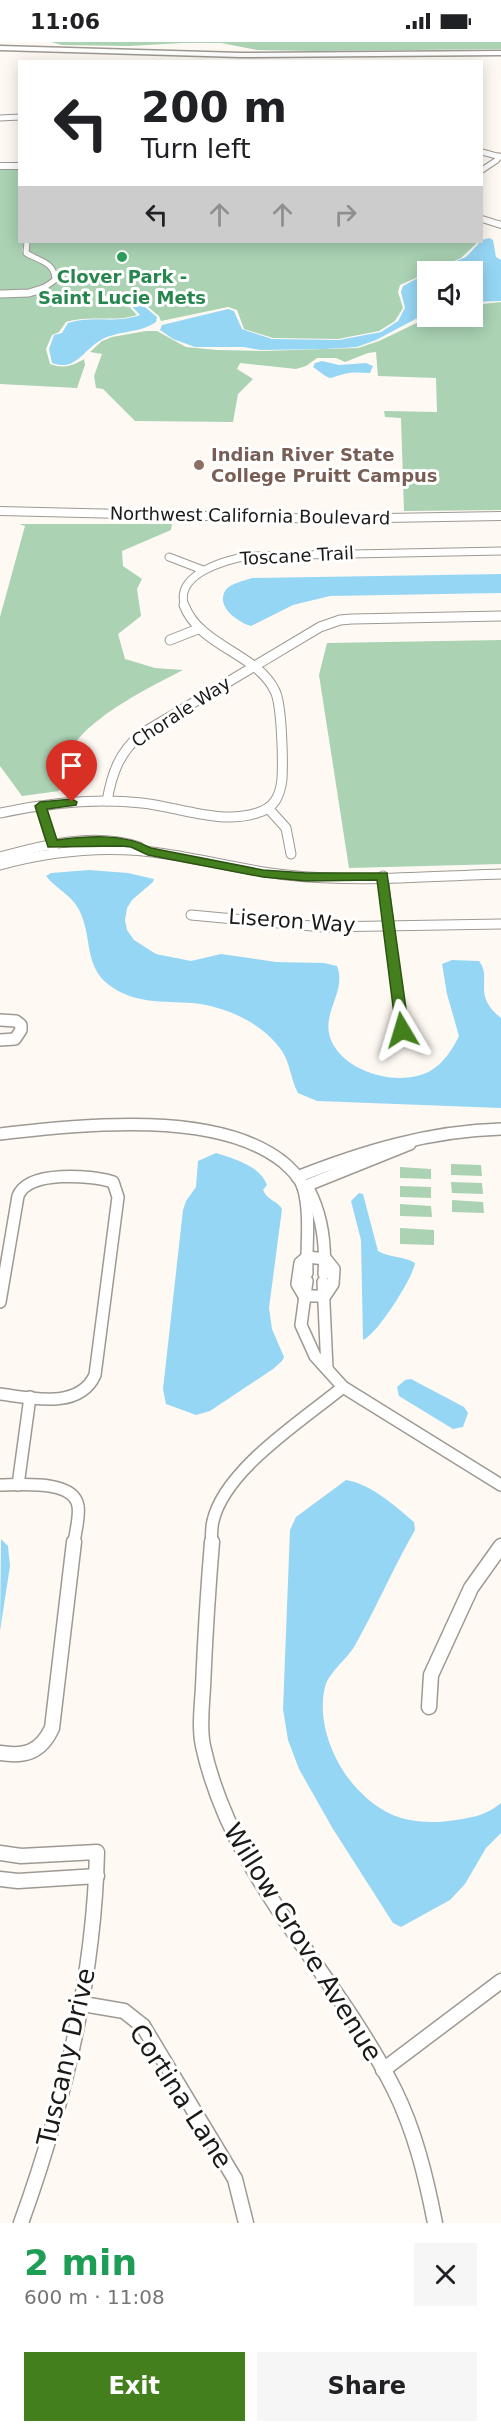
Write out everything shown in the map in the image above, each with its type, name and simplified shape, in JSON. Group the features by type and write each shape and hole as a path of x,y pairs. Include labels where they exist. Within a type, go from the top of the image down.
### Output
{"highway":[{"path":"0,48 251,55 501,53"}],"street":[{"path":"0,118 18,117"},
{"path":"483,152 500,156"},
{"path":"483,164 500,156"},
{"path":"483,169 500,156"},
{"path":"0,166 18,166"},
{"path":"483,219 501,225"},
{"path":"0,294 34,291 47,287 55,280 56,273 52,267 25,252 27,243"},
{"name":"Northwest California Boulevard","path":"0,512 328,519 501,516"},
{"name":"Toscane Trail","path":"203,570 225,561 257,554 501,551"},
{"path":"0,813 40,806 107,801 140,803 232,817 268,808 277,801 283,783 276,692 272,682 255,666 198,629 185,612 184,592 203,570 169,557"},
{"path":"255,666 320,627 340,620 501,616"},
{"path":"170,640 198,629"},
{"name":"Chorale Way","path":"107,801 115,763 130,743 171,715 255,666"},
{"path":"40,806 53,848"},
{"path":"268,808 283,821 288,831 291,855"},
{"path":"0,865 53,848"},
{"path":"0,857 53,848 148,851 263,873 306,877 501,874"},
{"path":"383,876 402,1030"},
{"name":"Liseron Way","path":"191,915 213,915 292,926 501,924"},
{"path":"0,1020 16,1021 21,1025 21,1030 15,1039 0,1040"},
{"path":"0,1134 104,1125 211,1130 262,1146 282,1159 309,1190 321,1213 325,1228 327,1369"},
{"path":"300,1182 421,1138 464,1131 501,1129"},
{"path":"0,1302 18,1196 22,1188 35,1181 84,1177 100,1177 113,1182 118,1197 94,1382 88,1391 74,1398 0,1394"},
{"path":"300,1182 307,1206 307,1277 301,1325 315,1356 343,1387 501,1485"},
{"path":"304,1296 296,1279 300,1263 307,1257 326,1259 334,1269 333,1284 326,1296"},
{"path":"304,1296 326,1296"},
{"name":"Willow Grove Avenue","path":"343,1387 245,1467 231,1481 219,1504 213,1521 212,1533 204,1651 202,1743 223,1815 258,1881 383,2070 411,2126 426,2174 435,2223"},
{"path":"18,1485 30,1397"},
{"path":"0,1485 65,1489 76,1498 78,1511 52,1728 46,1742 37,1750 17,1755 0,1753"},
{"path":"429,1707 431,1675 471,1588 501,1546"},
{"name":"Tuscany Drive","path":"0,1853 21,1856 97,1852 97,1876 83,2004 43,2162 21,2223"},
{"path":"0,1879 18,1881 97,1876"},
{"path":"383,2070 501,1982"},
{"name":"Cortina Lane","path":"83,2004 124,2011 143,2026 235,2179 246,2223"}],"green space":[{"path":"51,42 501,42 501,49 314,51 257,50 221,43 129,46 62,45"},
{"path":"18,169 18,243 24,243 22,251 50,268 53,276 49,282 36,289 0,293 0,170"},
{"path":"29,243 477,243 461,258 454,261 417,261 417,277 400,285 398,292 403,308 395,321 379,331 338,339 273,338 244,329 237,310 228,307 161,321 159,316 133,296 119,292 103,297 107,301 124,301 137,315 66,322 59,332 52,335 46,349 50,364 68,366 84,359 85,365 77,388 0,384 0,295 46,289 58,278 52,264 28,252"},
{"path":"501,302 501,510 404,511 401,418 385,417 384,411 437,412 436,378 378,376 376,352 345,362 336,358 317,358 306,366 296,369 240,363 237,369 253,379 238,394 233,422 135,421 103,389 96,388 94,376 102,354 90,352 102,341 112,337 157,331 186,347 217,350 358,348 379,341 417,323 417,327 483,327 483,304"},
{"path":"19,524 172,524 171,530 122,551 123,566 142,579 137,589 141,616 118,634 125,659 155,668 183,670 117,707 85,732 66,759 59,791 22,796 0,766 0,617 25,526"},
{"path":"501,640 501,864 349,868 319,675 327,643"},
{"path":"451,1164 481,1165 482,1176 451,1175"},
{"path":"400,1167 431,1169 431,1179 400,1178"},
{"path":"451,1182 482,1183 483,1194 452,1193"},
{"path":"400,1186 431,1187 431,1198 400,1197"},
{"path":"452,1200 483,1202 484,1213 452,1212"},
{"path":"400,1204 431,1206 432,1217 400,1216"},
{"path":"400,1228 434,1230 434,1245 400,1244"}],"water":[{"path":"489,238 493,240 496,257 501,260 501,301 483,302 483,261 456,261 466,257 479,243 483,243 483,240"},
{"path":"417,278 417,318 376,340 357,347 261,350 243,347 195,347 173,339 160,330 162,325 228,309 234,311 242,329 272,339 339,340 381,332 398,321 405,308 401,292 403,286"},
{"path":"123,292 128,293 157,317 156,322 101,340 79,359 67,365 52,363 49,349 54,335 62,333 68,323 131,318 140,315 126,300 109,300 106,297"},
{"path":"322,361 339,365 366,363 373,366 370,373 349,373 331,378 313,367 315,363"},
{"path":"501,574 501,593 330,596 293,605 251,626 230,613 223,603 227,588 252,578"},
{"path":"89,870 128,873 154,879 132,900 127,908 125,920 127,930 134,940 156,954 191,961 221,954 276,962 324,963 337,966 339,986 330,1015 329,1035 342,1056 352,1064 378,1075 391,1078 418,1076 435,1068 443,1060 459,1036 447,994 442,964 452,960 479,961 483,968 487,1002 501,1018 501,1108 317,1101 298,1093 282,1051 265,1032 254,1024 230,1012 205,1005 138,999 119,991 109,985 95,969 86,928 78,908 46,876 51,873"},
{"path":"216,1153 246,1164 259,1173 267,1185 263,1190 265,1194 282,1209 269,1308 272,1329 284,1357 273,1369 210,1411 196,1415 166,1404 163,1389 183,1210 186,1201 196,1187 198,1161"},
{"path":"359,1193 363,1194 378,1251 415,1263 408,1281 393,1306 369,1336 363,1340 361,1240 351,1201"},
{"path":"411,1379 464,1407 468,1413 463,1427 453,1429 399,1396 397,1387 405,1380"},
{"path":"346,1480 364,1486 382,1496 414,1522 415,1530 354,1647 334,1671 325,1687 323,1706 325,1726 340,1766 367,1798 383,1810 401,1818 428,1822 456,1820 485,1813 501,1803 501,1833 486,1848 465,1884 450,1900 401,1927 393,1923 333,1829 299,1769 288,1740 283,1709 290,1530 296,1517"},
{"path":"1,1539 8,1546 10,1566 0,1631"}],"place":[{"name":"Clover Park - Saint Lucie Mets","path":"122,257"},
{"name":"Indian River State College Pruitt Campus","path":"199,465"}],"route":[{"path":"72,802 40,806 52,845 77,841 121,842 134,844 148,851 263,873 306,877 383,876 402,1030"}]}
